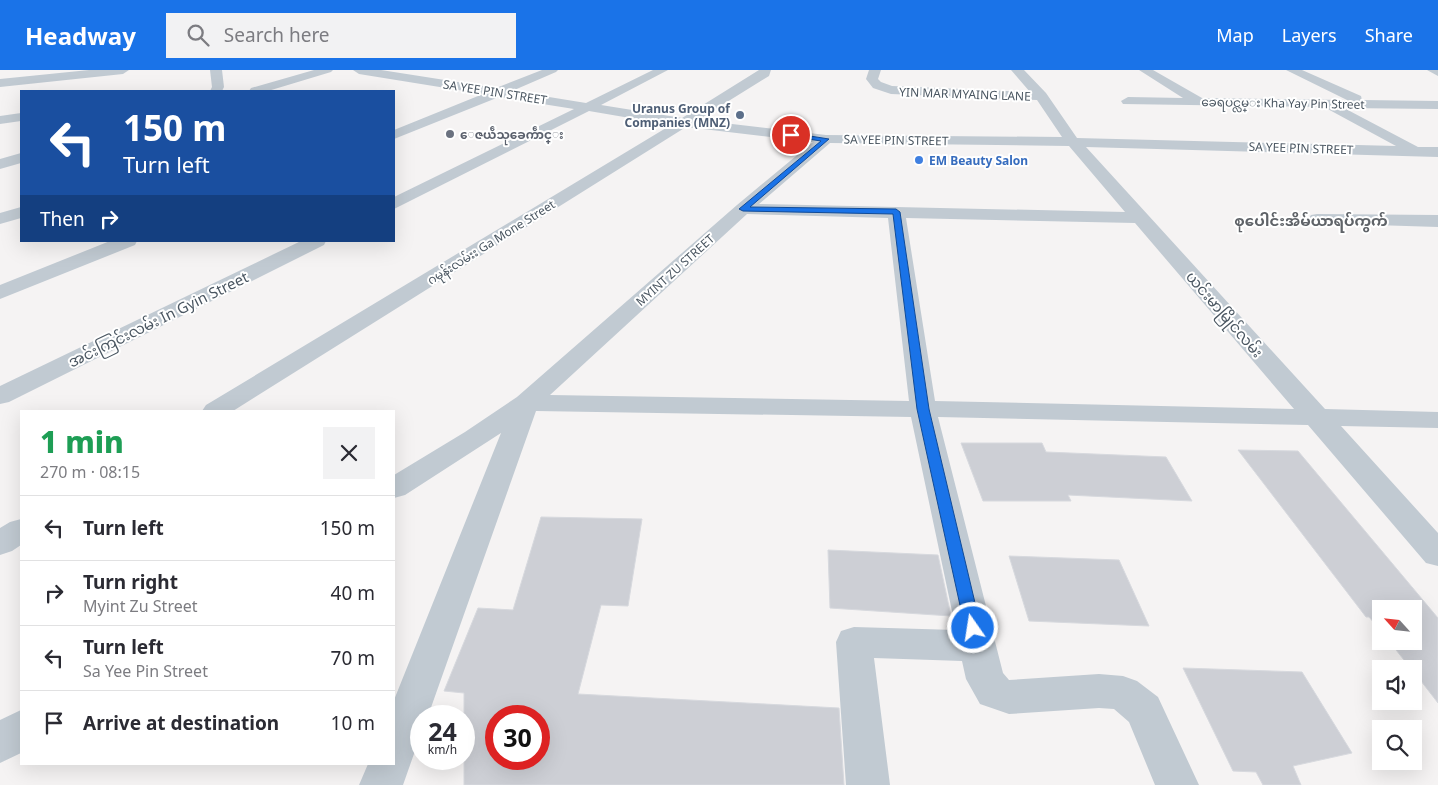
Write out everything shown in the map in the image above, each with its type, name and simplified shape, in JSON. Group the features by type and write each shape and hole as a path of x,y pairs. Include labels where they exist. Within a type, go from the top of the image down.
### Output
{"street":[{"path":"0,83 123,70"},
{"path":"216,70 218,87 216,90"},
{"path":"258,90 327,70"},
{"name":"SA YEE PIN STREET","path":"360,70 685,123 826,139 1073,142 1438,152"},
{"path":"387,88 439,70"},
{"path":"395,135 552,70"},
{"path":"395,204 662,70"},
{"name":"ဂမုန်းလမ်းး Ga Mone Street","path":"217,410 685,123 765,73 764,70"},
{"name":"YIN MAR MYAING LANE","path":"875,70 872,79 877,85 891,90 1041,96"},
{"name":"ယင်းမာမြိုင်လမ်း","path":"1017,70 1041,96 1073,142 1438,554"},
{"path":"1145,70 1200,102"},
{"path":"1292,70 1367,104"},
{"path":"1433,70 1438,72"},
{"name":"ခေရပင္လမ္း Kha Yay Pin Street","path":"1128,102 1438,105"},
{"path":"1326,104 1417,152"},
{"path":"0,120 20,117"},
{"name":"MYINT ZU STREET","path":"395,487 475,438 526,403 743,209 826,139"},
{"path":"0,164 20,158"},
{"path":"743,209 1141,218"},
{"path":"0,219 20,212"},
{"path":"896,212 923,409 985,679 994,692 1009,697 1099,691 1123,693 1144,710 1177,785"},
{"path":"1317,219 1438,221"},
{"path":"1419,221 1438,233"},
{"path":"0,293 126,242"},
{"name":"အင်းကြင်းလမ်း In Gyin Street","path":"0,396 315,242"},
{"path":"395,749 526,403 1438,420"},
{"path":"0,543 20,531"},
{"path":"868,785 854,642 977,646"},
{"path":"0,744 20,730"},
{"path":"381,785 389,765"}],"building":[{"path":"961,443 1042,443 1046,452 1166,457 1192,501 1068,495 1071,501 983,501"},
{"path":"1238,450 1298,451 1438,618 1438,703 1422,682 1422,660 1404,660 1396,650 1422,650 1422,600 1372,600 1372,620 1369,617 1366,617"},
{"path":"541,517 642,519 628,606 601,605 578,694 839,708 844,785 464,785 464,770 475,770 475,705 464,705 464,693 444,691 478,608 513,610"},
{"path":"828,550 938,555 951,616 830,608"},
{"path":"1009,556 1119,560 1149,626 1029,621"},
{"path":"1183,668 1302,672 1352,753 1293,766 1301,785 1263,785 1256,772 1233,771"}],"place":[{"name":"Uranus Group of Companies (MNZ)","path":"740,115"},
{"name":"ေဇယဵသုခေကဵာင္း","path":"450,134"},
{"name":"EM Beauty Salon","path":"919,160"}],"district":[{"name":"စုပေါင်းအိမ်ယာရပ်ကွက်","path":"1311,220"}],"route":[{"path":"791,135 826,139 743,209 896,212 923,409 973,628"}]}
